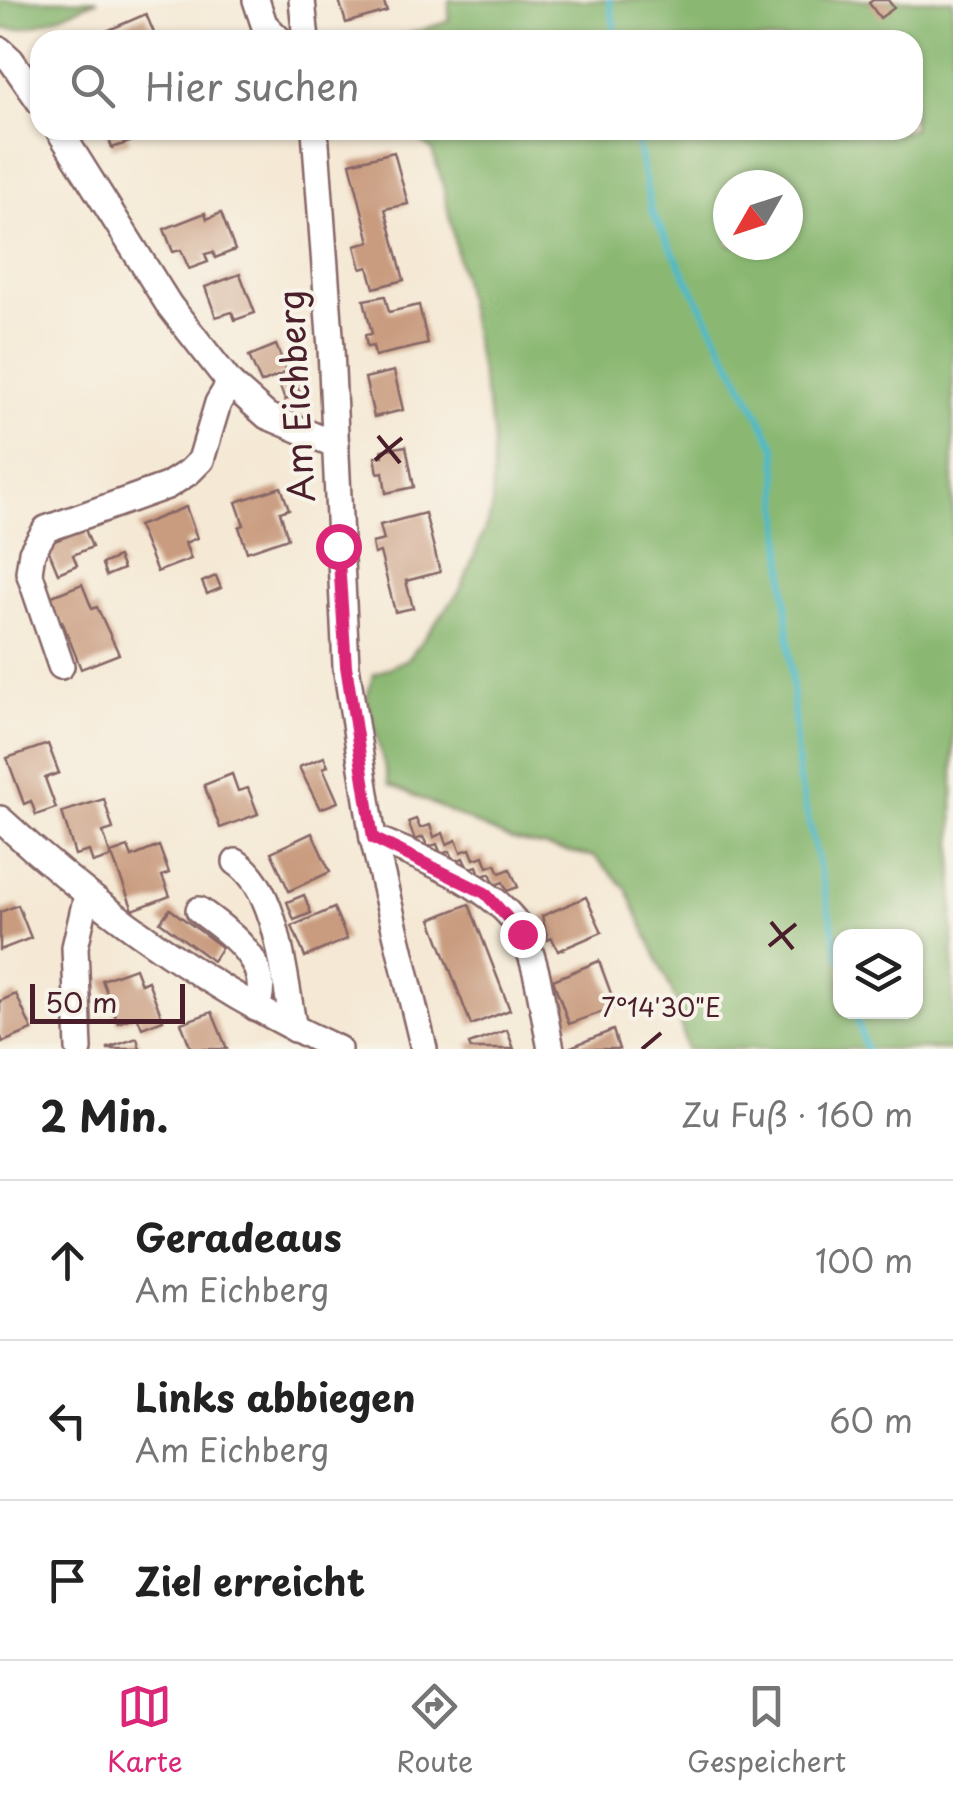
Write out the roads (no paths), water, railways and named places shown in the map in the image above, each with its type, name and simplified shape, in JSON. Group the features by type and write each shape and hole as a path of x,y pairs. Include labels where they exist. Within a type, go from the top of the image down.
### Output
{"street":[{"path":"256,0 270,30"},
{"path":"302,0 305,30"},
{"path":"0,50 30,88"},
{"path":"65,140 169,305 230,383 266,416 336,445"},
{"name":"Am Eichberg","path":"315,140 336,445 346,666 373,838 424,1049"},
{"path":"61,666 30,572 32,552 46,529 167,486 189,472 201,460 218,403 230,383"},
{"path":"0,819 87,895 192,972 303,1038 338,1049"},
{"path":"373,838 461,879 485,893 508,915 522,934 528,952 551,1049"},
{"path":"236,862 249,871 265,898 303,1038"},
{"path":"79,1049 76,946 87,895"},
{"path":"199,910 237,938 258,970 263,992 256,1008"}],"waterway":[{"path":"609,0 615,30"},
{"path":"637,140 651,210 776,448 798,775 833,929"},
{"path":"857,1019 866,1049"}]}
